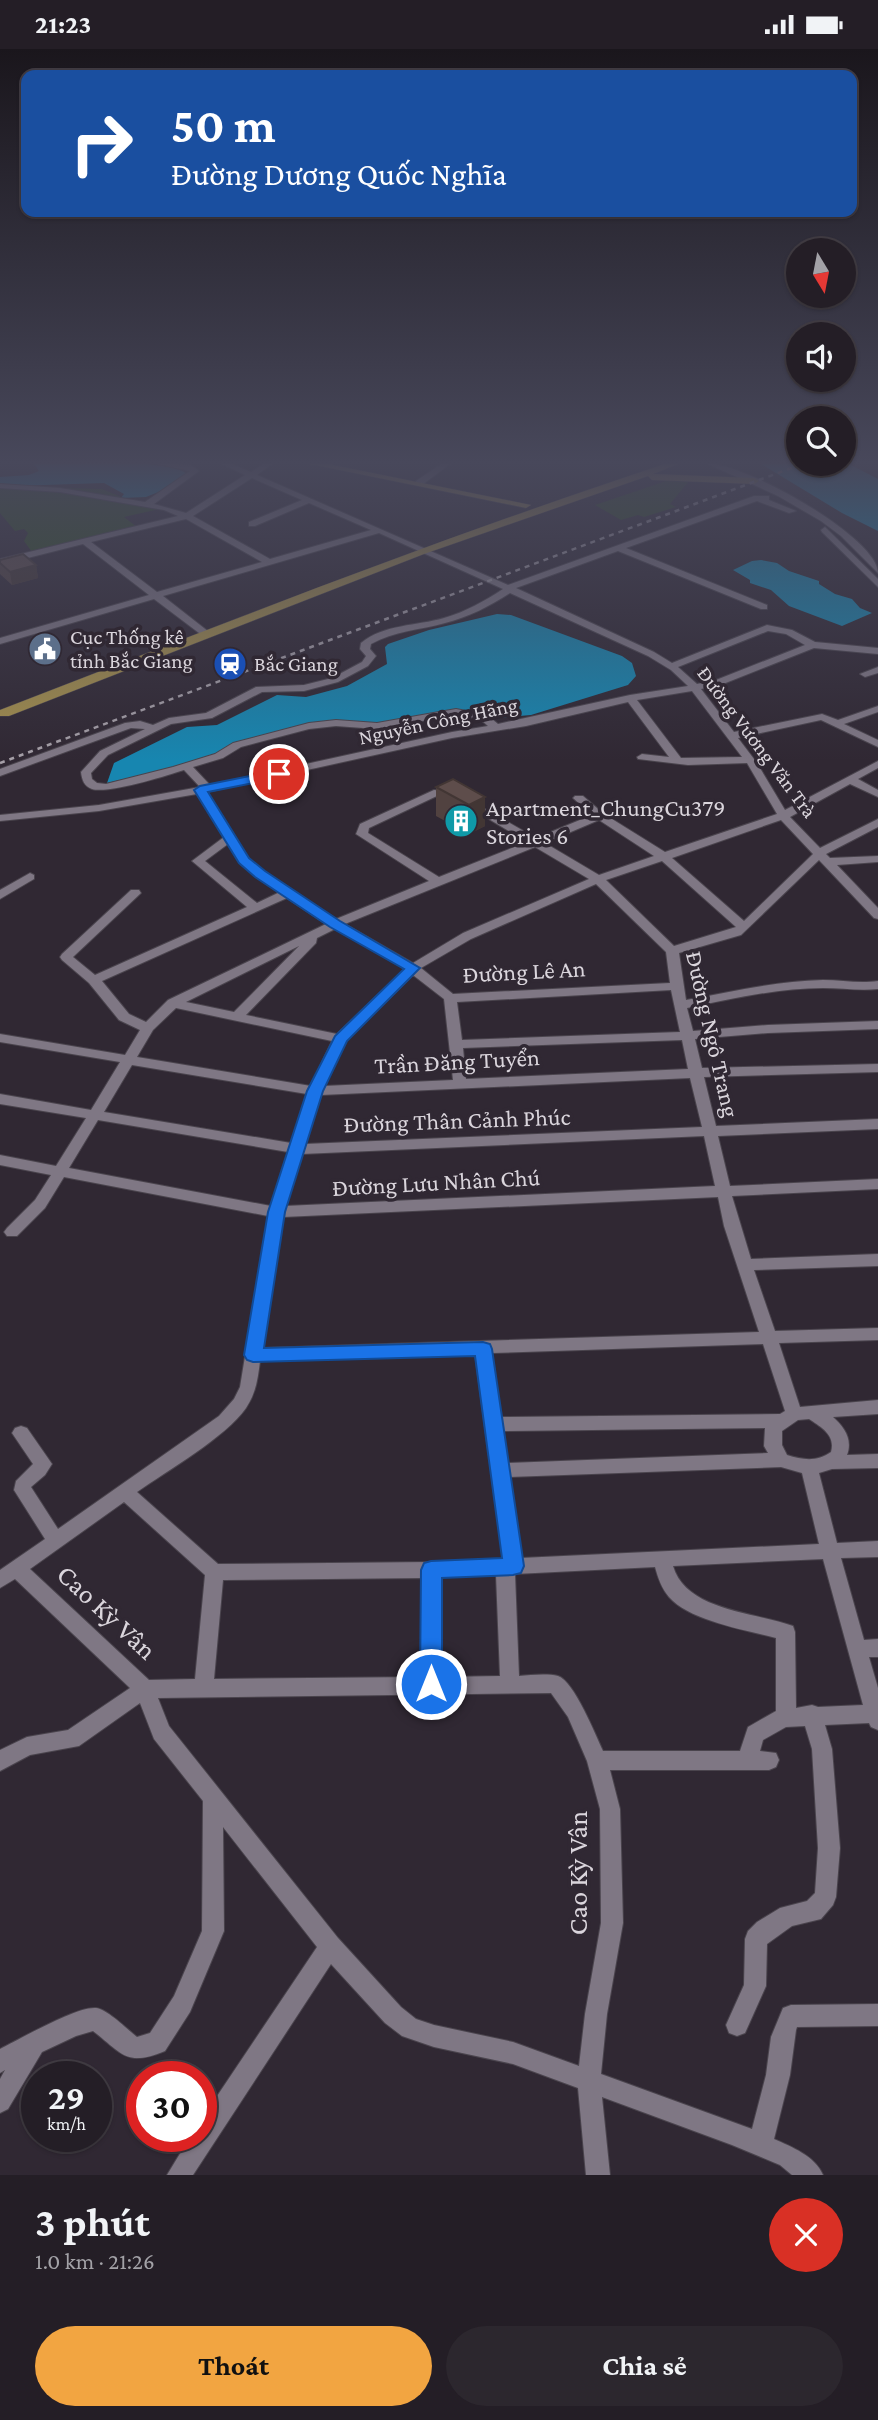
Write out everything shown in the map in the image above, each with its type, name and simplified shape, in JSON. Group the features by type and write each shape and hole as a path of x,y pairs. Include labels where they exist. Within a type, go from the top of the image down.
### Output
{"main road":[{"path":"3,719 396,563"}],"street":[{"path":"114,563 208,637"},
{"path":"0,641 269,563"},
{"name":"Đường Vương Văn Trà","path":"453,563 672,666 695,688 750,759 783,816 878,915"},
{"path":"495,727 483,717 456,712 377,726 336,723 309,726 237,745 219,755 186,766 106,787 94,786 87,781 86,772 104,753 152,728 182,717 208,716 260,689 304,688 335,680 365,664 371,656 365,649 366,643 376,636 442,621 472,611 509,589 581,563"},
{"path":"655,563 764,607"},
{"path":"857,563 878,585"},
{"path":"672,666 767,628 789,632 813,645"},
{"name":"Nguyễn Công Hãng","path":"0,818 99,808 204,790 630,698 695,688 719,682 813,645 878,652"},
{"path":"864,674 878,670"},
{"path":"630,698 678,761"},
{"path":"838,723 878,709"},
{"path":"732,736 822,717 878,744"},
{"path":"0,773 129,725 140,724 152,728"},
{"path":"642,757 719,762 750,759"},
{"path":"8,1574 225,1421 240,1403 248,1387 276,1212 315,1091 340,1039 413,968 467,936 598,879 783,816 878,764"},
{"name":"Đường Lê An","path":"186,766 204,790 244,860 335,924 413,968 450,998 678,986"},
{"path":"849,779 878,794"},
{"name":"Đường Ngô Trang","path":"438,882 362,834 364,826 438,792 453,794 598,879 672,951 680,1005 732,1226 795,1415"},
{"path":"579,798 600,816 664,857 743,927"},
{"path":"12,1231 40,1204 148,1027 173,1003 335,924 600,816"},
{"path":"672,951 743,927 825,857 878,822"},
{"path":"231,837 201,856 199,863 255,907"},
{"path":"825,857 878,859"},
{"path":"0,895 30,877"},
{"path":"135,893 66,957 94,980 124,1017 148,1027"},
{"path":"94,980 288,893"},
{"path":"237,1017 320,931"},
{"path":"680,1005 773,988 824,984 878,985"},
{"path":"450,998 460,1083"},
{"path":"173,1003 340,1039"},
{"path":"454,1044 687,1036 878,1025"},
{"name":"Trần Đăng Tuyển","path":"0,1038 315,1091 695,1073 878,1068"},
{"name":"Đường Thân Cảnh Phúc","path":"0,1100 296,1149 878,1124"},
{"name":"Đường Lưu Nhân Chú","path":"0,1160 276,1212 878,1184"},
{"path":"745,1265 878,1260"},
{"path":"253,1355 878,1334"},
{"path":"483,1349 500,1470 509,1567 510,1683"},
{"path":"493,1424 795,1415 878,1407"},
{"path":"781,1460 773,1446 773,1428 795,1415 828,1422 840,1434 842,1450 833,1462"},
{"path":"21,1433 43,1464 40,1470 26,1481 23,1490 56,1541"},
{"path":"500,1470 781,1460 809,1468 833,1462 878,1461"},
{"path":"747,1760 755,1734 786,1717 812,1714 877,1717 809,1468"},
{"path":"125,1492 214,1572 431,1570 878,1549"},
{"path":"662,1559 666,1578 681,1597 698,1605 786,1632 786,1717"},
{"path":"431,1570 431,1684"},
{"path":"204,1687 214,1572"},
{"name":"Cao Kỳ Vân","path":"8,1574 145,1689 556,1684 575,1711 597,1762 610,1809 612,1923 596,2014 589,2081 597,2175"},
{"path":"857,1649 878,1648"},
{"path":"0,1761 27,1746 72,1739 145,1689 162,1732 213,1799 331,1946 393,2015 410,2028 434,2036 513,2053 762,2145 788,2157 811,2175"},
{"path":"737,2025 755,1986 756,1939 788,1916 813,1911 825,1897 829,1848 822,1749 812,1714"},
{"path":"597,1762 769,1760"},
{"path":"0,2061 73,2025 96,2019 112,2035 134,2049 157,2043 169,2027 199,1969 213,1931 213,1799"},
{"path":"178,2175 331,1946"},
{"path":"762,2145 763,2124 778,2075 783,2028 791,2016 878,2015"},
{"path":"0,2101 34,2045"}],"water":[{"path":"747,563 777,563 789,571 819,581 819,584 835,594 852,599 860,608 872,613 842,626 789,606 771,590 750,583 750,580 733,570"},
{"path":"497,614 511,615 622,656 632,663 636,676 628,685 531,715 497,718 469,711 385,726 335,723 243,745 227,755 107,783 114,763 187,727 217,725 277,695 306,697 347,686 387,664 385,647 388,644 429,630"}],"building":[{"path":"0,563 36,565 10,572"},
{"path":"453,779 485,797 469,805 436,787"}],"railway":[{"path":"0,763 536,563"}],"place":[{"name":"Cục Thống kê tỉnh Bắc Giang","path":"45,649"},
{"name":"Bắc Giang","path":"230,664"},
{"name":"Apartment_ChungCu379 Stories 6","path":"461,821"}],"route":[{"path":"279,774 200,790 244,860 260,874 335,924 413,968 340,1039 315,1091 276,1212 253,1355 483,1349 513,1566 431,1570 431,1684"}]}
